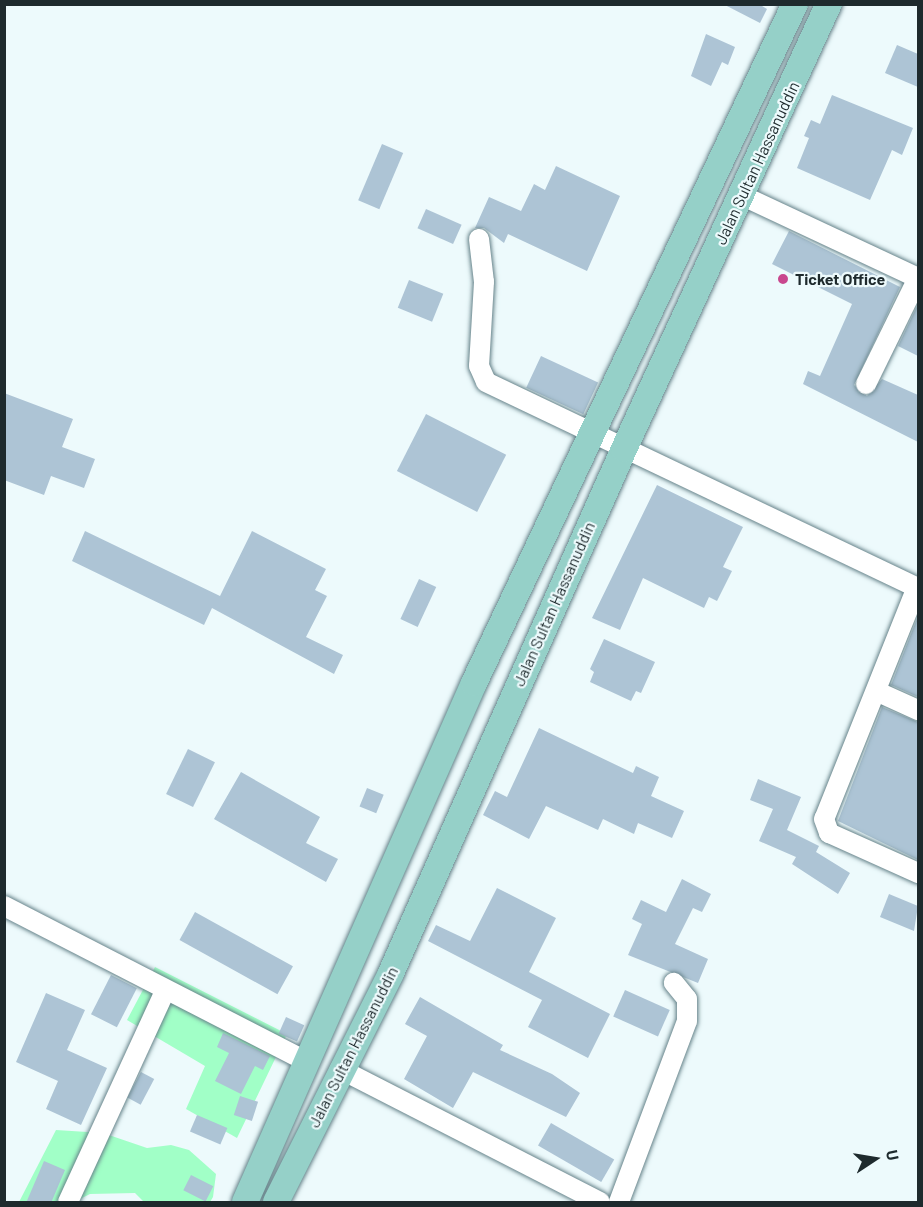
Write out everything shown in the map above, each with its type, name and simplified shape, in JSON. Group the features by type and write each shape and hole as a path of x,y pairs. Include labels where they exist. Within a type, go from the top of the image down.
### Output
{"main road":[{"name":"Jalan Sultan Hassanuddin","path":"245,1203 591,431 659,299 795,4"},
{"name":"Jalan Sultan Hassanuddin","path":"280,1194 340,1069 391,973 624,449 743,196 829,4"},
{"path":"257,1172 280,1194"}],"street":[{"path":"743,196 918,278 866,384"},
{"path":"478,239 484,282 481,376 624,449 918,587 824,826 829,832 918,873"},
{"path":"878,692 918,710"},
{"path":"4,906 165,991 307,1062"},
{"path":"619,1203 687,1021 687,999 674,983"},
{"path":"68,1203 165,991"},
{"path":"340,1069 600,1203"}],"green space":[{"path":"155,967 287,1034 237,1138 186,1109 205,1066 127,1020"},
{"path":"56,1130 103,1133 147,1148 171,1145 189,1150 216,1174 213,1197 210,1202 144,1202 135,1193 90,1194 74,1202 19,1202"}],"building":[{"path":"723,4 759,4 767,9 760,23"},
{"path":"706,34 735,47 728,65 722,62 711,86 691,76"},
{"path":"897,45 918,54 918,87 885,73"},
{"path":"832,95 913,128 902,155 892,150 870,200 797,168 809,138 804,136 811,120 820,124"},
{"path":"382,144 403,153 379,209 358,200"},
{"path":"556,166 620,196 587,271 508,234 504,243 484,228 475,228 489,197 521,211 534,184 545,190"},
{"path":"426,209 462,225 453,244 417,228"},
{"path":"789,231 900,287 854,385 867,396 882,379 918,395 918,442 803,384 808,371 820,376 852,304 772,264"},
{"path":"409,280 443,294 432,322 398,308"},
{"path":"918,304 918,356 898,346"},
{"path":"541,356 598,383 583,414 526,388"},
{"path":"4,393 73,419 62,447 95,459 84,488 51,476 44,495 4,480"},
{"path":"426,414 506,455 477,512 397,471"},
{"path":"657,485 743,527 723,567 732,571 717,601 709,597 704,608 643,578 620,630 592,618"},
{"path":"85,531 220,596 252,531 326,569 315,590 327,596 306,637 343,655 334,674 212,608 204,625 72,561"},
{"path":"419,579 436,587 418,627 400,619"},
{"path":"918,616 918,697 891,685"},
{"path":"604,639 655,662 641,693 636,691 631,701 590,682 594,672 590,669"},
{"path":"882,707 918,722 918,860 838,821"},
{"path":"539,728 633,773 636,766 659,777 651,796 684,811 672,838 638,823 634,834 603,819 598,830 546,806 529,839 483,815 495,791 507,797"},
{"path":"188,749 215,762 193,807 166,794"},
{"path":"241,772 320,817 306,843 338,859 326,882 214,819"},
{"path":"758,779 801,797 787,830 819,846 816,852 850,873 838,894 792,864 796,857 759,841 773,809 750,800"},
{"path":"367,788 384,795 376,813 360,807"},
{"path":"682,879 711,894 702,912 693,908 675,944 708,959 698,983 628,955 642,924 632,919 641,900 666,912"},
{"path":"497,888 556,918 529,972 610,1014 588,1058 528,1027 542,1000 428,941 436,925 470,941"},
{"path":"889,894 918,906 914,931 880,917"},
{"path":"195,912 293,966 277,994 179,940"},
{"path":"111,975 137,988 117,1027 91,1014"},
{"path":"625,990 670,1010 658,1036 613,1016"},
{"path":"46,993 85,1010 67,1050 107,1068 81,1125 46,1109 58,1081 16,1062"},
{"path":"420,997 503,1045 500,1050 552,1074 580,1093 566,1117 473,1072 453,1108 404,1079 427,1036 405,1024"},
{"path":"286,1017 304,1025 297,1042 279,1033"},
{"path":"223,1033 270,1056 263,1070 255,1066 241,1094 215,1081 229,1053 217,1047"},
{"path":"141,1072 154,1079 141,1105 127,1098"},
{"path":"240,1096 258,1102 252,1121 234,1115"},
{"path":"197,1115 227,1128 220,1144 190,1132"},
{"path":"551,1123 614,1160 601,1182 538,1146"},
{"path":"44,1161 65,1170 51,1203 26,1203"},
{"path":"191,1175 213,1186 206,1201 183,1190"}],"place":[{"name":"Ticket Office","path":"783,279"}]}
